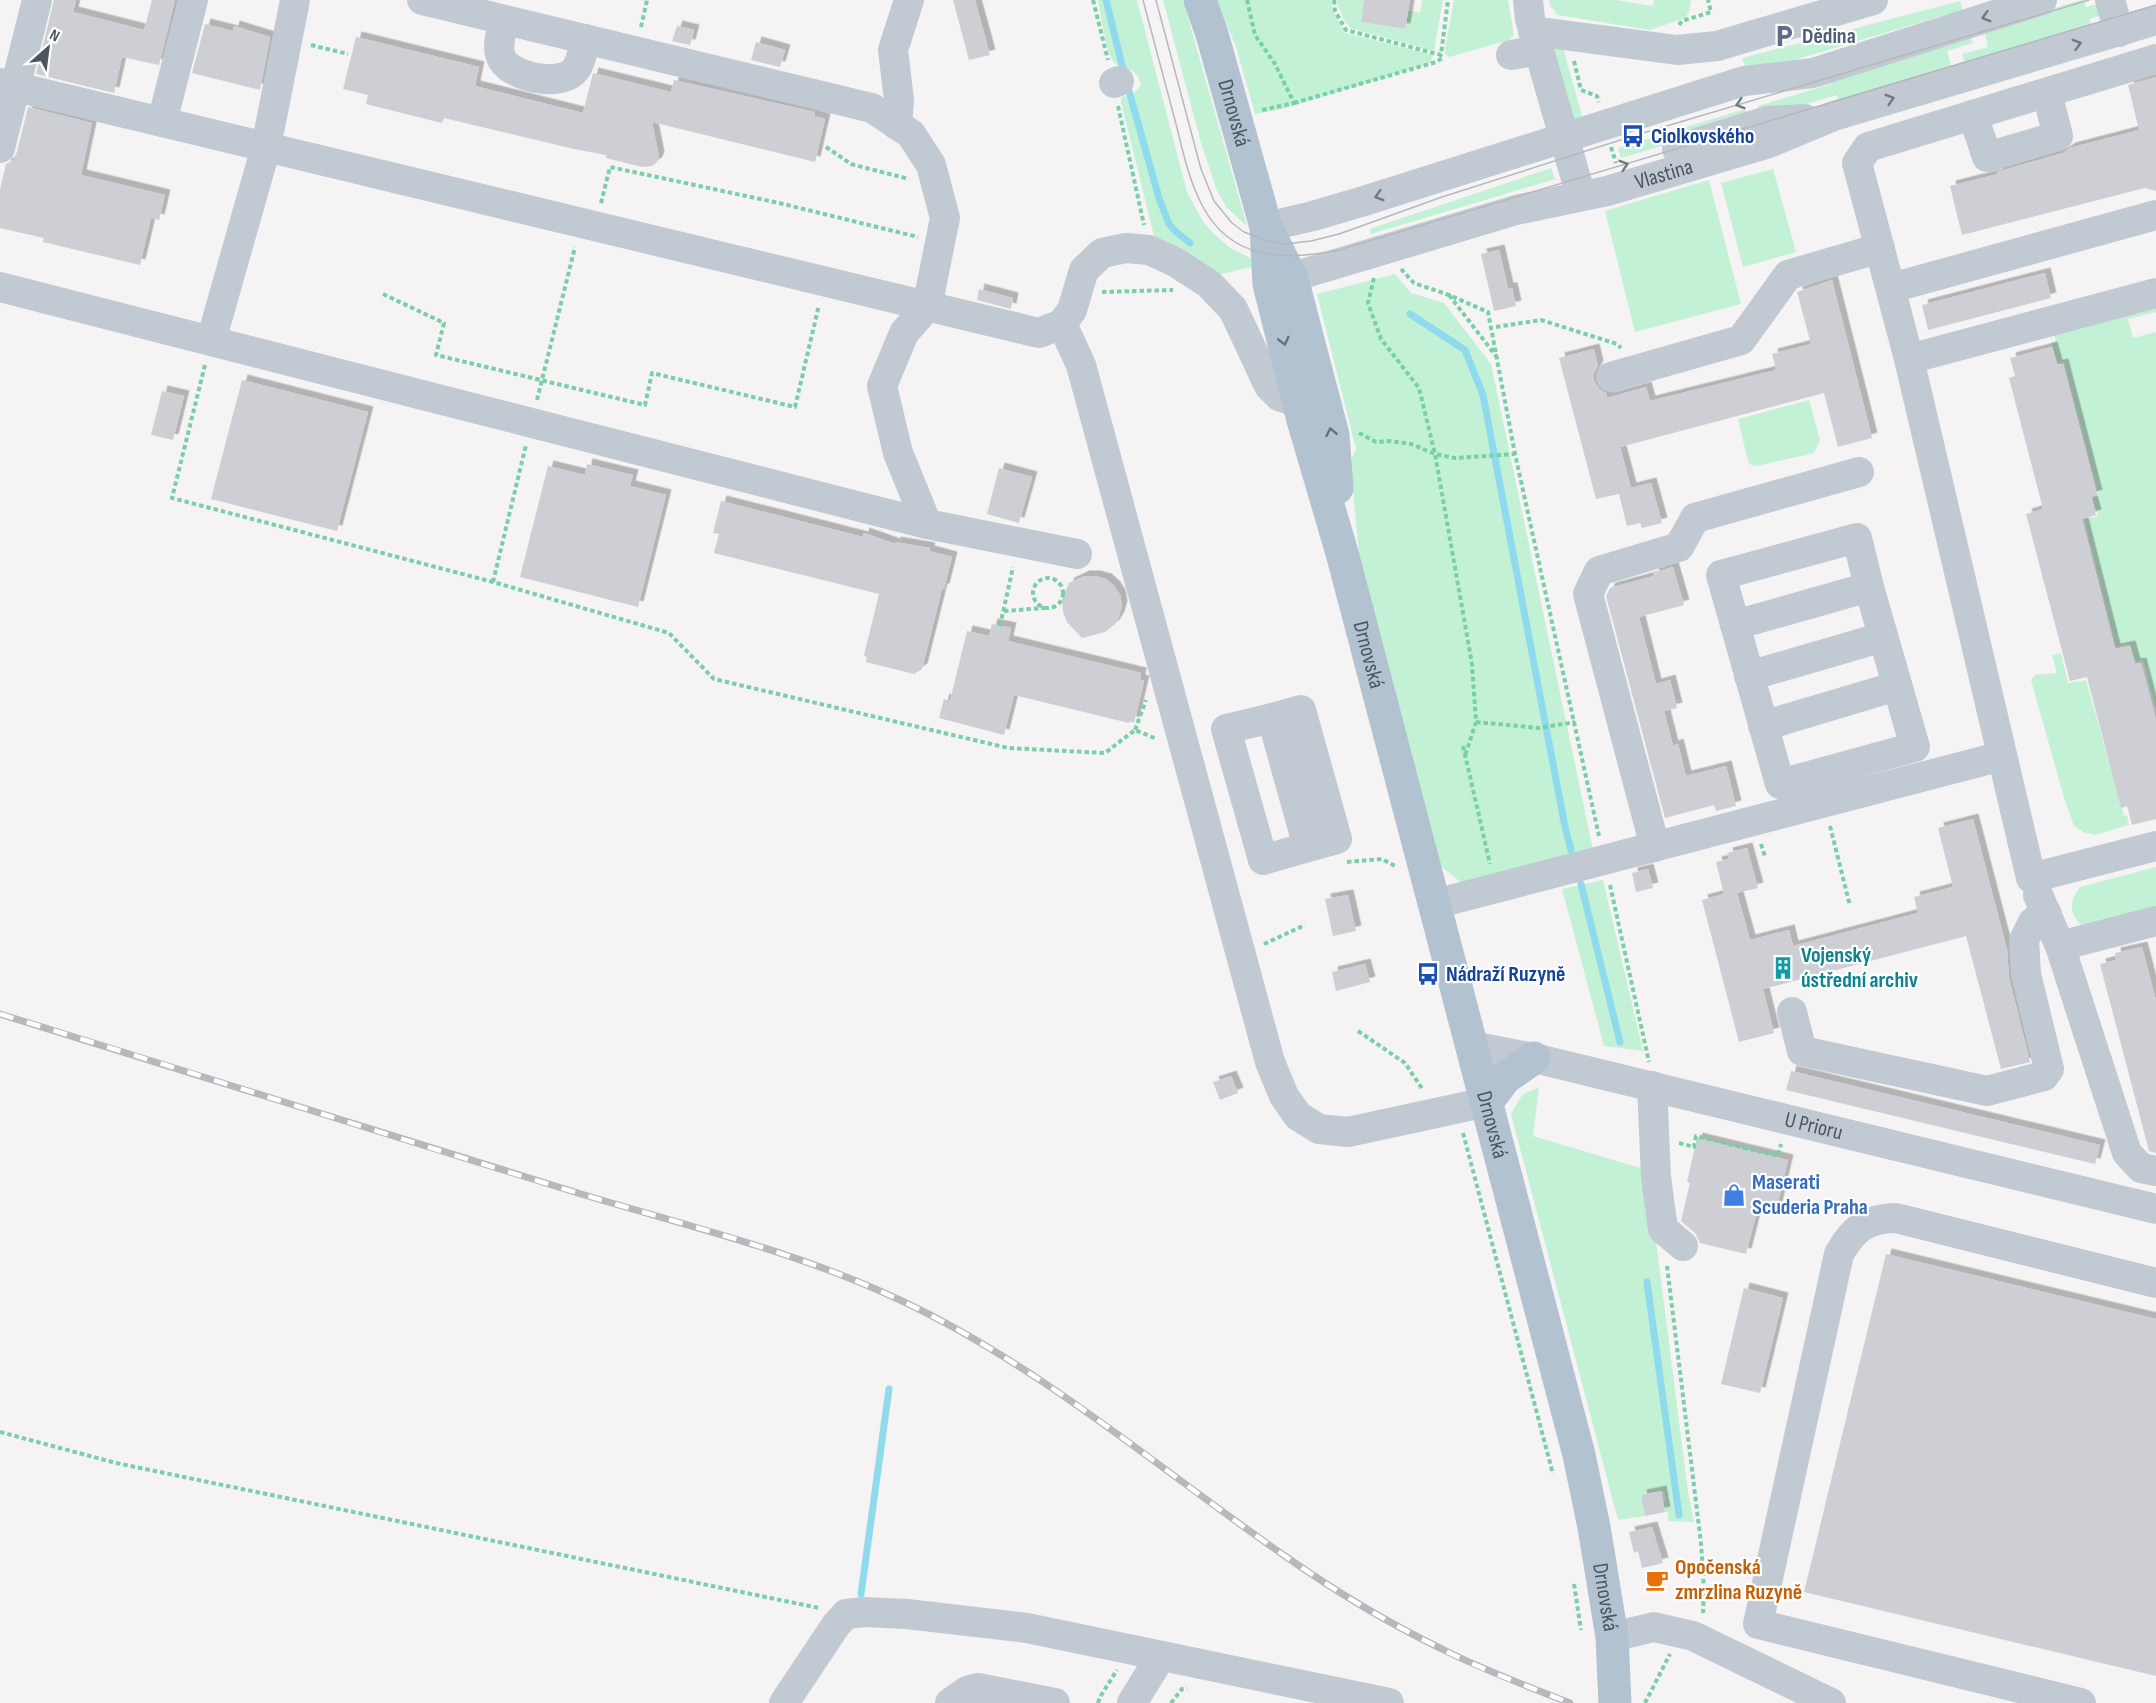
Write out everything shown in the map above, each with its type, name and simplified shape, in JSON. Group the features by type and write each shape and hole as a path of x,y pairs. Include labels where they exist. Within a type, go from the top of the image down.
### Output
{"main road":[{"name":"Drnovská","path":"1200,0 1212,34 1281,282 1333,435 1342,553"},
{"name":"Drnovská","path":"1281,282 1299,403 1342,553 1472,1046 1459,1107 1579,1455 1594,1527 1612,1637 1615,1703"},
{"path":"1459,1107 1534,1058"}],"street":[{"path":"0,148 8,85 37,0"},
{"path":"162,123 193,0"},
{"path":"212,341 266,147 295,0"},
{"path":"422,0 872,108 911,134 931,165 945,218 927,307 904,333 882,386 898,453 927,524"},
{"path":"897,125 899,100 892,50 909,0"},
{"path":"1528,0 1528,45 1573,167"},
{"path":"1528,45 1677,50 1717,46 1873,0"},
{"path":"1266,227 1313,216 1486,162 1573,167 1760,99 1813,73 2042,0"},
{"path":"2110,0 2119,32"},
{"path":"504,20 499,45 501,59 512,69 546,80 559,80 577,69 586,39"},
{"name":"Vlastina","path":"1281,282 1516,210 1573,167 1607,191 1769,143 1834,116 2156,20"},
{"path":"2156,59 1868,147 1857,163 1909,358 2031,878 2061,946 2127,1153 2141,1168 2156,1172"},
{"path":"8,85 1039,333 1062,324 1072,310 1084,270 1102,253 1126,248 1149,250 1175,262 1209,284 1233,309 1269,386 1279,396 1299,403"},
{"path":"1973,115 1987,157 2058,136 2048,93"},
{"path":"1891,288 2156,215"},
{"path":"1611,377 1741,340 1788,274 1880,248"},
{"path":"0,287 927,524 1077,554"},
{"path":"1909,358 2156,293"},
{"path":"1062,324 1081,365 1270,1062 1284,1096 1298,1116 1319,1128 1348,1132 1459,1107"},
{"path":"1655,847 1588,594 1599,571 1679,547 1695,518 1859,472"},
{"path":"1857,538 1915,747 1780,784 1735,625 1721,575 1857,538"},
{"path":"1735,625 1869,587"},
{"path":"1749,676 1883,637"},
{"path":"1763,726 1897,686"},
{"path":"1301,710 1337,839 1308,847 1263,860 1226,729 1301,710"},
{"path":"1897,752 1905,781"},
{"path":"1435,904 2002,756"},
{"path":"2031,878 2156,846"},
{"path":"1792,1012 1802,1051 1987,1091 2044,1076 2049,1070 2026,974 2024,940 2033,922 2047,914"},
{"path":"2061,946 2156,921"},
{"name":"U Prioru","path":"1472,1046 1652,1086 2156,1209"},
{"path":"1652,1086 1656,1177 1673,1238"},
{"path":"2081,1703 1758,1624 1839,1254 1860,1225 1879,1218 1896,1218 2156,1283"},
{"path":"784,1703 836,1625 846,1614 864,1612 907,1614 1027,1628 1389,1703"},
{"path":"1612,1637 1654,1627 1693,1636 1831,1703"},
{"path":"1132,1703 1161,1656"},
{"path":"950,1703 967,1691 978,1688 1055,1703"}],"path":[{"path":"1093,0 1116,82 1149,250"},
{"path":"1247,0 1255,35 1275,64 1294,103"},
{"path":"1334,0 1335,11 1346,30 1441,55 1448,0"},
{"path":"287,40 348,54"},
{"path":"1262,110 1436,62 1444,57"},
{"path":"826,147 851,164 936,186"},
{"path":"493,582 580,223 585,206 599,209 610,167 779,204 940,243"},
{"path":"1397,265 1414,283 1488,312 1515,454 1648,1051 1652,1086"},
{"path":"1375,272 1368,303 1381,339 1419,388 1435,453 1472,664 1476,722 1465,756"},
{"path":"383,294 444,323 436,355 645,405 652,373 795,407 825,282"},
{"path":"1077,292 1197,290 1209,284"},
{"path":"1449,295 1498,359"},
{"path":"1496,327 1541,320 1617,344 1642,368"},
{"path":"212,341 172,498 493,582 669,633 714,679 1008,748 1105,753 1135,730 1146,700"},
{"path":"1354,433 1362,434 1376,442 1411,444 1455,458 1515,454"},
{"path":"1000,626 1019,543"},
{"path":"1004,611 1048,608 1057,605 1061,601 1063,592 1059,583 1046,578 1037,582 1033,591 1039,604 1048,608"},
{"path":"1476,722 1539,728 1575,722"},
{"path":"1135,730 1175,747 1184,745"},
{"path":"1462,746 1496,888"},
{"path":"1828,820 1850,906"},
{"path":"1346,862 1382,859 1400,869"},
{"path":"1241,954 1305,925"},
{"path":"1358,1032 1405,1063 1425,1092 1459,1107 1554,1477"},
{"path":"1656,1137 1694,1147 1696,1136 1778,1156 1781,1144"},
{"path":"1645,1703 1672,1650 1693,1636 1703,1617 1701,1543 1673,1238"},
{"path":"0,1432 116,1462 846,1614"},
{"path":"1574,1581 1578,1615 1585,1636 1612,1637"},
{"path":"1098,1703 1131,1650"}],"green space":[{"path":"1098,0 1137,0 1187,192 1204,223 1213,233 1230,248 1257,261 1253,274 1251,267 1210,277 1154,236 1121,102 1121,98 1124,96 1130,98 1141,85 1136,74 1117,65 1110,56"},
{"path":"1163,0 1183,0 1247,226 1226,207 1216,188 1201,143"},
{"path":"1217,0 1331,0 1333,11 1345,33 1433,55 1430,63 1283,109 1255,114 1236,47"},
{"path":"1336,0 1364,0 1361,22 1405,29 1408,11 1420,12 1422,0 1443,0 1434,51 1350,28"},
{"path":"1454,0 1508,0 1514,35 1509,40 1449,57 1445,54 1445,48"},
{"path":"1549,0 1616,0 1653,6 1654,0 1691,0 1689,12 1685,18 1650,30 1558,15 1550,6"},
{"path":"2084,0 2086,7 2097,4 2099,16 2089,19 2092,27 1965,64 1962,54 1988,47 1984,29"},
{"path":"1960,1 1965,16 1948,14 1748,74 1742,58"},
{"path":"1970,33 1973,43 1947,51 1952,69 1840,103 1837,95 1762,117 1758,106 1831,84 1829,75"},
{"path":"1553,48 1563,48 1584,123 1572,123"},
{"path":"1745,109 1748,121 1621,158 1618,148"},
{"path":"1551,168 1555,179 1371,234 1370,229"},
{"path":"1773,169 1796,252 1743,267 1721,183"},
{"path":"1709,180 1741,304 1635,332 1605,211"},
{"path":"1395,274 1411,293 1444,303 1491,364 1593,850 1462,883 1438,864 1360,563 1350,461 1356,449 1317,294"},
{"path":"2156,303 2156,312 2128,319 2133,338 2156,332 2156,710 2143,660 2136,662 2130,644 2116,647 2084,519 2098,516 2093,498 2099,496 2064,362 2058,363 2051,342 2056,341 2053,331"},
{"path":"1809,400 1820,440 1814,453 1757,466 1751,465 1738,419"},
{"path":"2061,653 2068,683 2086,680 2124,816 2127,815 2129,825 2095,835 2083,832 2074,826 2031,680 2035,675 2057,673 2052,655"},
{"path":"2156,867 2156,913 2088,931 2074,916 2073,900 2080,887"},
{"path":"1603,880 1643,1051 1604,1046 1562,889"},
{"path":"1539,1087 1533,1136 1647,1170 1688,1492 1694,1522 1668,1521 1668,1513 1665,1512 1663,1502 1666,1501 1664,1491 1641,1495 1645,1516 1618,1520 1511,1114 1522,1095"}],"building":[{"path":"54,0 76,0 73,12 144,30 152,0 175,0 159,65 122,57 114,93 36,74"},
{"path":"953,0 975,0 990,55 969,60"},
{"path":"1364,0 1410,0 1405,29 1361,22"},
{"path":"205,24 233,31 234,26 270,37 260,90 192,73"},
{"path":"677,26 694,30 690,45 672,41"},
{"path":"356,37 479,67 475,86 583,113 593,73 671,92 674,80 815,112 814,116 825,119 815,162 652,122 659,157 652,166 642,167 606,158 606,155 444,118 442,123 366,104 368,95 343,89"},
{"path":"756,42 785,50 780,67 751,60"},
{"path":"2156,77 2156,191 2145,188 1962,235 1950,186 1998,174 1997,172 2063,153 2070,148 2139,130 2128,85"},
{"path":"28,107 92,123 81,175 165,195 159,220 151,218 140,265 43,242 44,238 0,228 0,190 6,164 13,160 17,152"},
{"path":"1499,250 1508,288 1512,288 1516,306 1494,311 1481,254"},
{"path":"2045,273 2051,298 1928,330 1922,305"},
{"path":"1832,280 1872,438 1838,447 1824,393 1620,447 1631,488 1651,483 1662,523 1642,528 1640,523 1627,526 1619,494 1596,499 1559,358 1594,349 1598,366 1594,373 1594,381 1599,389 1606,393 1607,398 1646,387 1650,401 1776,370 1772,354 1811,344 1797,292"},
{"path":"979,289 1013,298 1011,309 977,300"},
{"path":"2052,347 2057,365 2063,364 2097,495 2091,497 2096,515 2082,519 2115,649 2130,646 2135,664 2141,663 2156,720 2156,819 2132,825 2127,806 2121,808 2087,677 2070,681 2026,514 2043,509 2009,378 2015,376 2010,358"},
{"path":"242,380 368,412 337,531 211,499"},
{"path":"162,391 184,396 173,440 151,435"},
{"path":"587,464 633,475 630,486 666,495 638,607 520,577 548,466 585,475"},
{"path":"999,468 1032,477 1019,523 987,514"},
{"path":"721,501 863,537 864,533 895,544 895,542 930,548 929,551 952,557 922,669 914,674 866,662 867,658 864,655 879,594 714,553 719,534 713,533"},
{"path":"1673,567 1684,605 1639,617 1656,684 1670,680 1677,708 1664,711 1673,746 1678,744 1686,776 1726,766 1736,806 1716,811 1714,805 1665,818 1606,596 1610,588 1654,576 1653,573"},
{"path":"1084,576 1106,579 1120,595 1122,606 1114,625 1105,632 1082,638 1067,622 1062,599 1069,583"},
{"path":"992,624 1011,628 1008,641 1141,673 1140,680 1144,681 1134,723 1014,695 1004,735 939,718 944,699 950,701 967,631 989,636"},
{"name":"Vojenský ústřední archiv","path":"1973,819 2007,950 2009,978 2030,1062 2001,1069 1966,936 1763,989 1774,1033 1739,1042 1702,900 1724,894 1716,862 1729,859 1727,853 1747,848 1758,888 1737,893 1750,940 1789,930 1793,946 1918,913 1914,897 1953,887 1938,828"},
{"path":"1648,869 1653,888 1636,892 1632,873"},
{"path":"1348,895 1356,931 1333,936 1325,899"},
{"path":"2142,947 2156,1001 2156,1153 2149,1151 2100,964 2116,960 2115,953"},
{"path":"1365,964 1370,982 1336,991 1332,972"},
{"path":"1791,1071 2100,1145 2095,1164 1786,1090"},
{"path":"1231,1076 1238,1093 1220,1100 1213,1082"},
{"name":"Maserati Scuderia Praha","path":"1697,1138 1788,1160 1776,1211 1758,1207 1746,1254 1700,1243 1695,1233 1681,1221"},
{"path":"1886,1254 2156,1319 2156,1676 1804,1592"},
{"path":"1744,1288 1783,1298 1760,1393 1721,1384"},
{"path":"1661,1491 1665,1512 1645,1516 1641,1495"},
{"path":"1652,1527 1663,1563 1642,1568 1638,1551 1634,1553 1629,1532"}],"waterway":[{"path":"1106,0 1124,73"},
{"path":"1127,84 1159,198 1169,224 1190,243"},
{"path":"1410,314 1465,350 1483,395 1571,850"},
{"path":"1581,884 1620,1042"},
{"path":"1647,1282 1679,1515"},
{"path":"861,1594 889,1389"}],"tram line":[{"path":"1143,0 1187,166 1203,207 1215,225 1229,238 1245,247 1262,253 1299,256 1339,250 2156,5"},
{"path":"1156,0 1201,169 1214,201 1232,223 1244,232 1267,241 1284,244 1311,241 1339,234 1442,197 1633,136 2089,0"}],"railway":[{"path":"0,1014 581,1194 784,1254 864,1284 953,1327 1003,1356 1099,1421 1285,1556 1362,1606 1458,1657 1570,1703"}],"place":[{"name":"Dědina","path":"1784,36"},
{"name":"Ciolkovského","path":"1633,136"},
{"name":"Vojenský ústřední archiv","path":"1783,968"},
{"name":"Nádraží Ruzyně","path":"1428,974"},
{"name":"Maserati Scuderia Praha","path":"1734,1195"},
{"name":"Opočenská zmrzlina Ruzyně","path":"1657,1580"}]}
